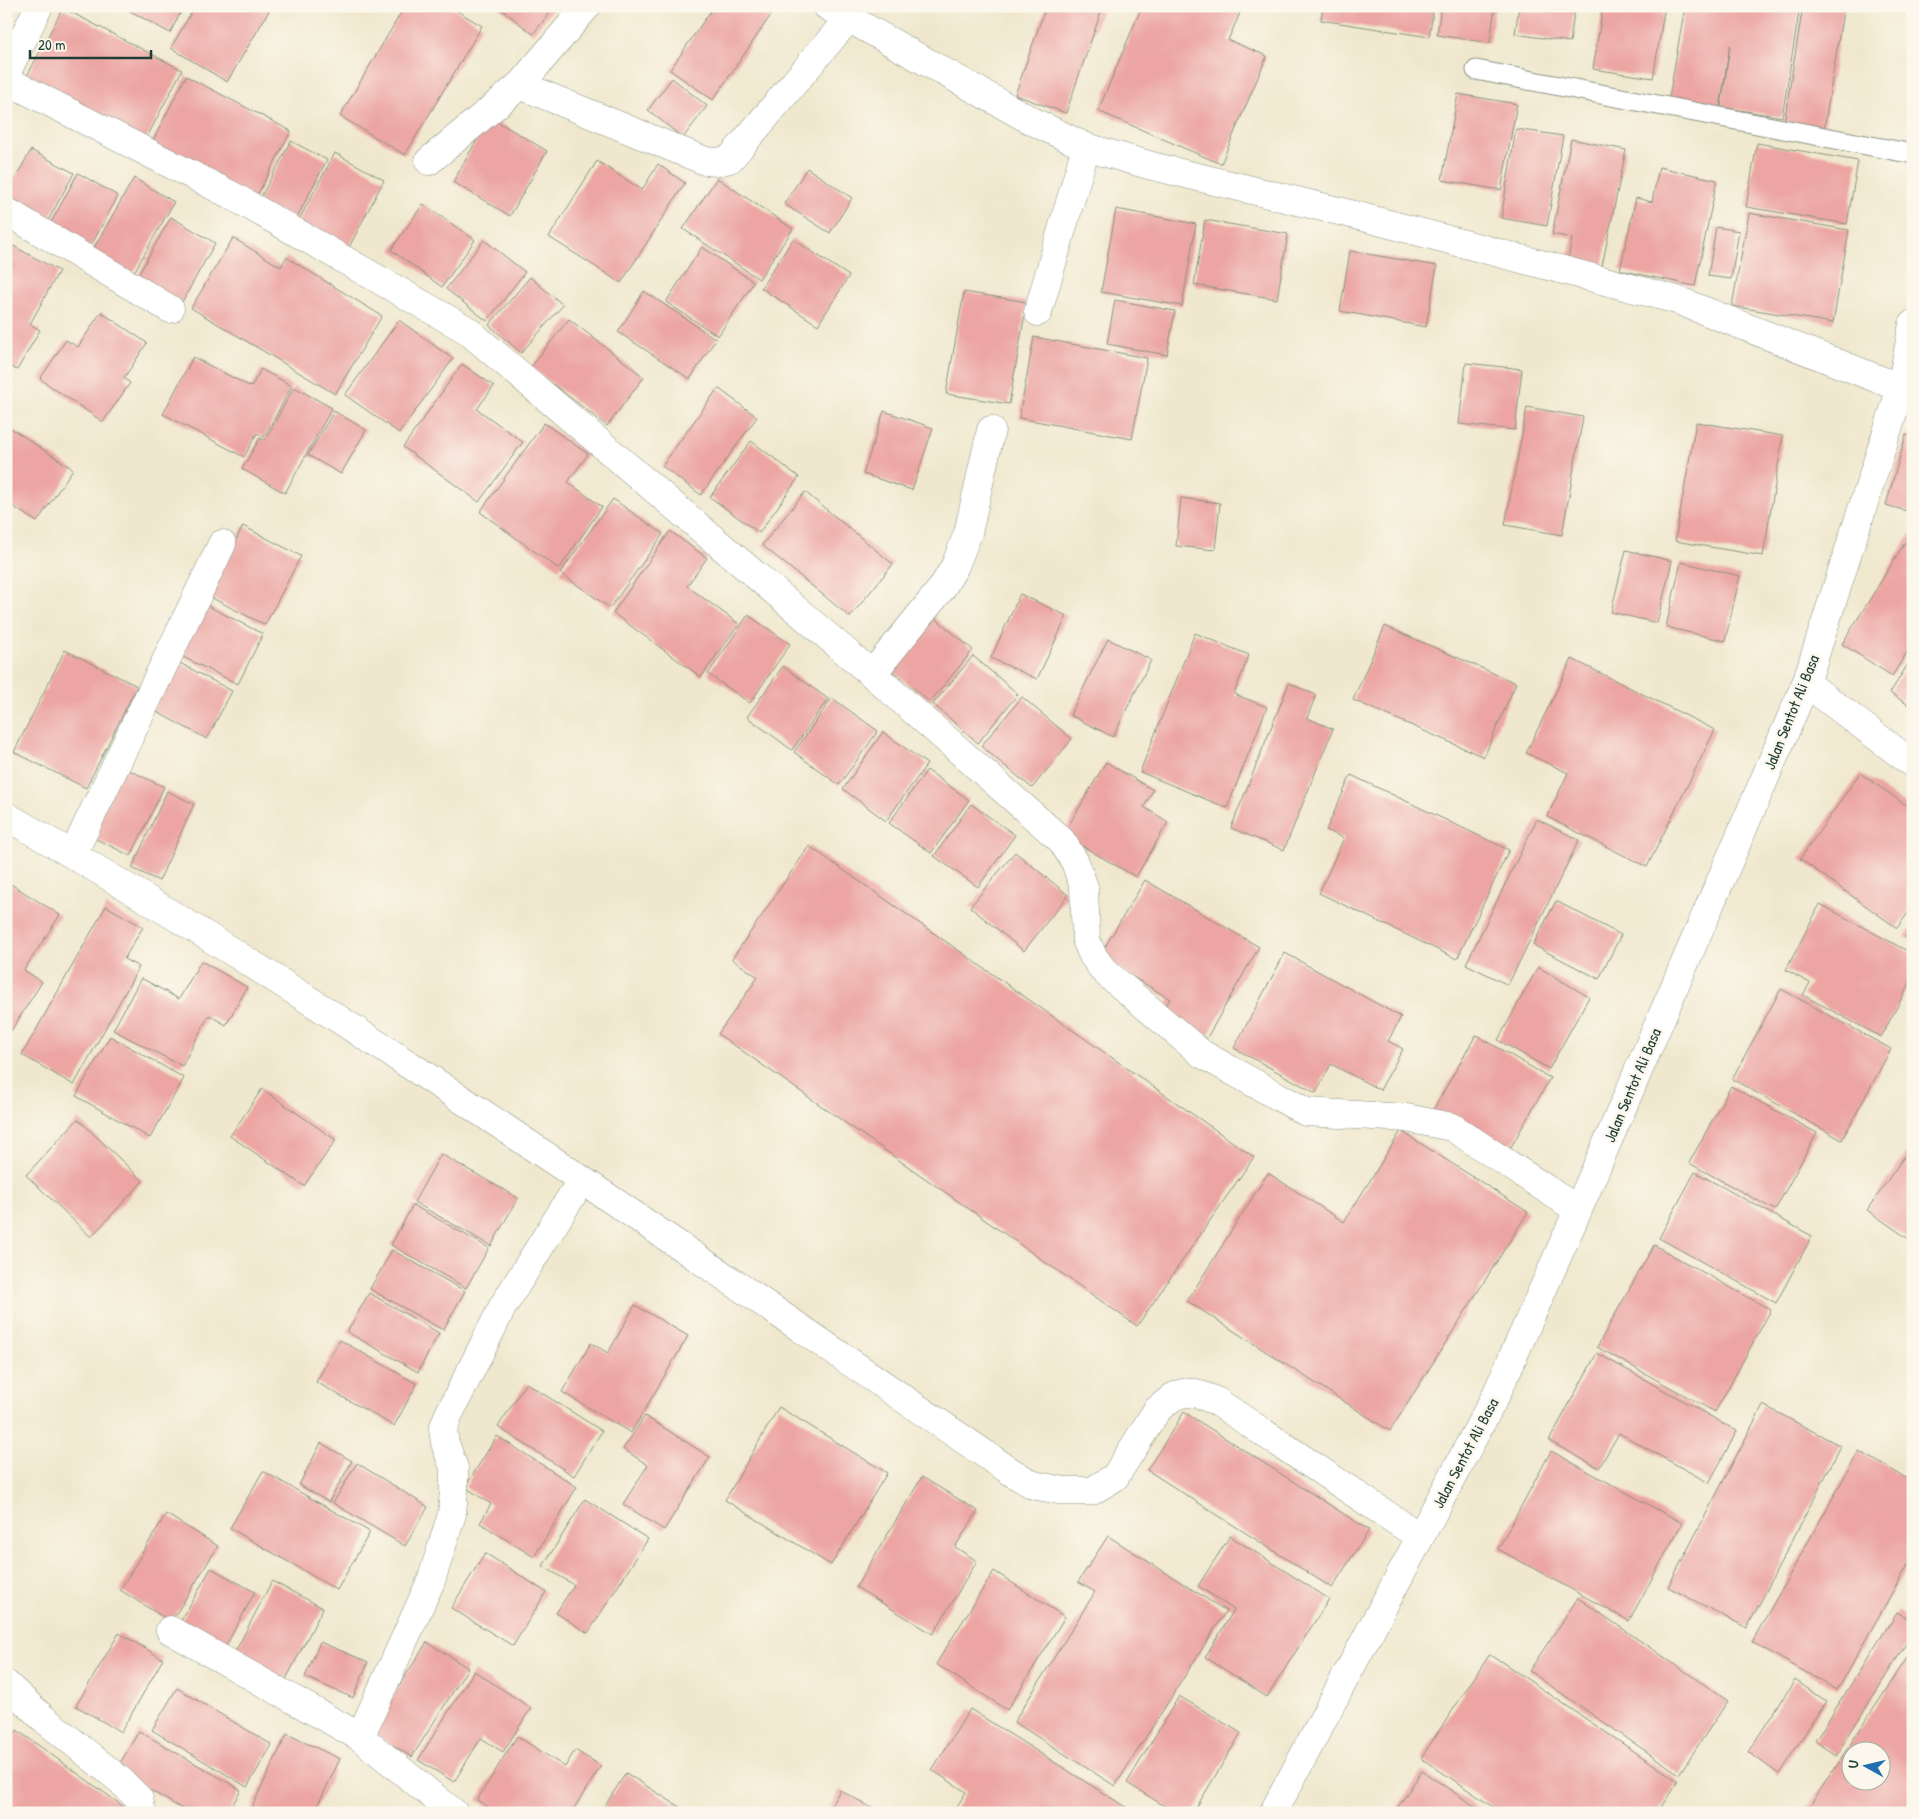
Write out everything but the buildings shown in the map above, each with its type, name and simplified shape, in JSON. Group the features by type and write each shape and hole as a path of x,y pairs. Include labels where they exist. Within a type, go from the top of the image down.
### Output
{"main road":[{"path":"6,74 39,6"},
{"path":"429,162 520,85 587,6"},
{"path":"520,85 705,161 718,162 730,159 738,151 838,12 1030,120 1086,146 1152,166 1351,214 1677,300 1901,388"},
{"path":"6,80 231,195 467,330 872,674 1062,841 1075,862 1084,886 1086,940 1093,956 1104,971 1202,1054 1306,1112 1406,1118 1452,1128 1578,1210"},
{"path":"1038,312 1086,146"},
{"path":"6,211 170,309"},
{"name":"Jalan Sentot Ali Basa","path":"1273,1813 1496,1396 1806,683 1901,388 1913,324"},
{"path":"872,674 942,588 955,566 968,533 991,430"},
{"path":"73,854 222,544"},
{"path":"1806,683 1913,764"},
{"path":"6,816 73,854 382,1046 1002,1466 1034,1484 1064,1492 1092,1492 1115,1477 1157,1410 1172,1397 1182,1393 1196,1393 1216,1401 1420,1537"},
{"path":"360,1736 431,1581 452,1514 454,1468 445,1442 443,1429 448,1416 503,1306 581,1181"},
{"path":"170,1630 360,1736 454,1813"},
{"path":"6,1684 44,1719 120,1780 139,1799 142,1813"}],"lane":[{"path":"1476,70 1913,154"}]}
